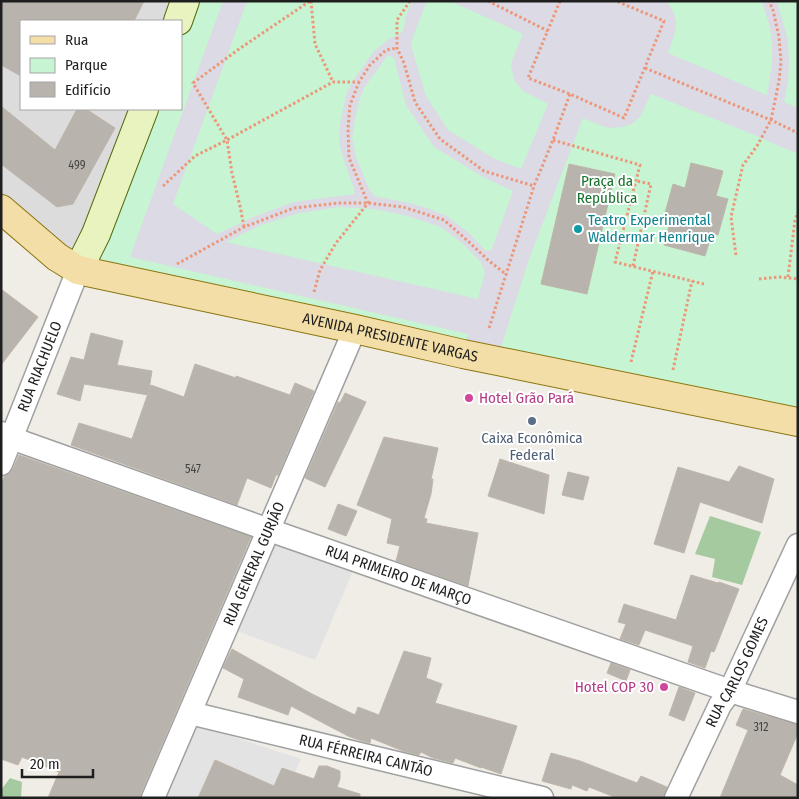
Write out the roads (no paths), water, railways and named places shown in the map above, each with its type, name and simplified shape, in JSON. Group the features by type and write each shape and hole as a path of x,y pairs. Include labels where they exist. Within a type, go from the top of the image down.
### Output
{"main road":[{"path":"178,20 185,1"},
{"path":"78,270 96,234 144,110"},
{"name":"AVENIDA PRESIDENTE VARGAS","path":"1,209 57,257 78,270 463,354 798,422"}],"street":[{"name":"RUA RIACHUELO","path":"1,464 6,435 78,270"},
{"name":"RUA GENERAL GURJÃO","path":"153,798 355,329"},
{"name":"RUA PRIMEIRO DE MARÇO","path":"6,435 269,530 730,691 798,712"},
{"name":"RUA CARLOS GOMES","path":"676,798 720,705 730,691 798,545"},
{"name":"RUA FÉRREIRA CANTÃO","path":"190,712 542,798"}],"place":[{"name":"Teatro Experimental Waldermar Henrique","path":"578,229"},
{"name":"Hotel Grão Pará","path":"469,398"},
{"name":"Caixa Econômica Federal","path":"532,421"},
{"name":"Hotel COP 30","path":"664,687"}],"park label":[{"name":"Praça da República","path":"607,190"}]}
